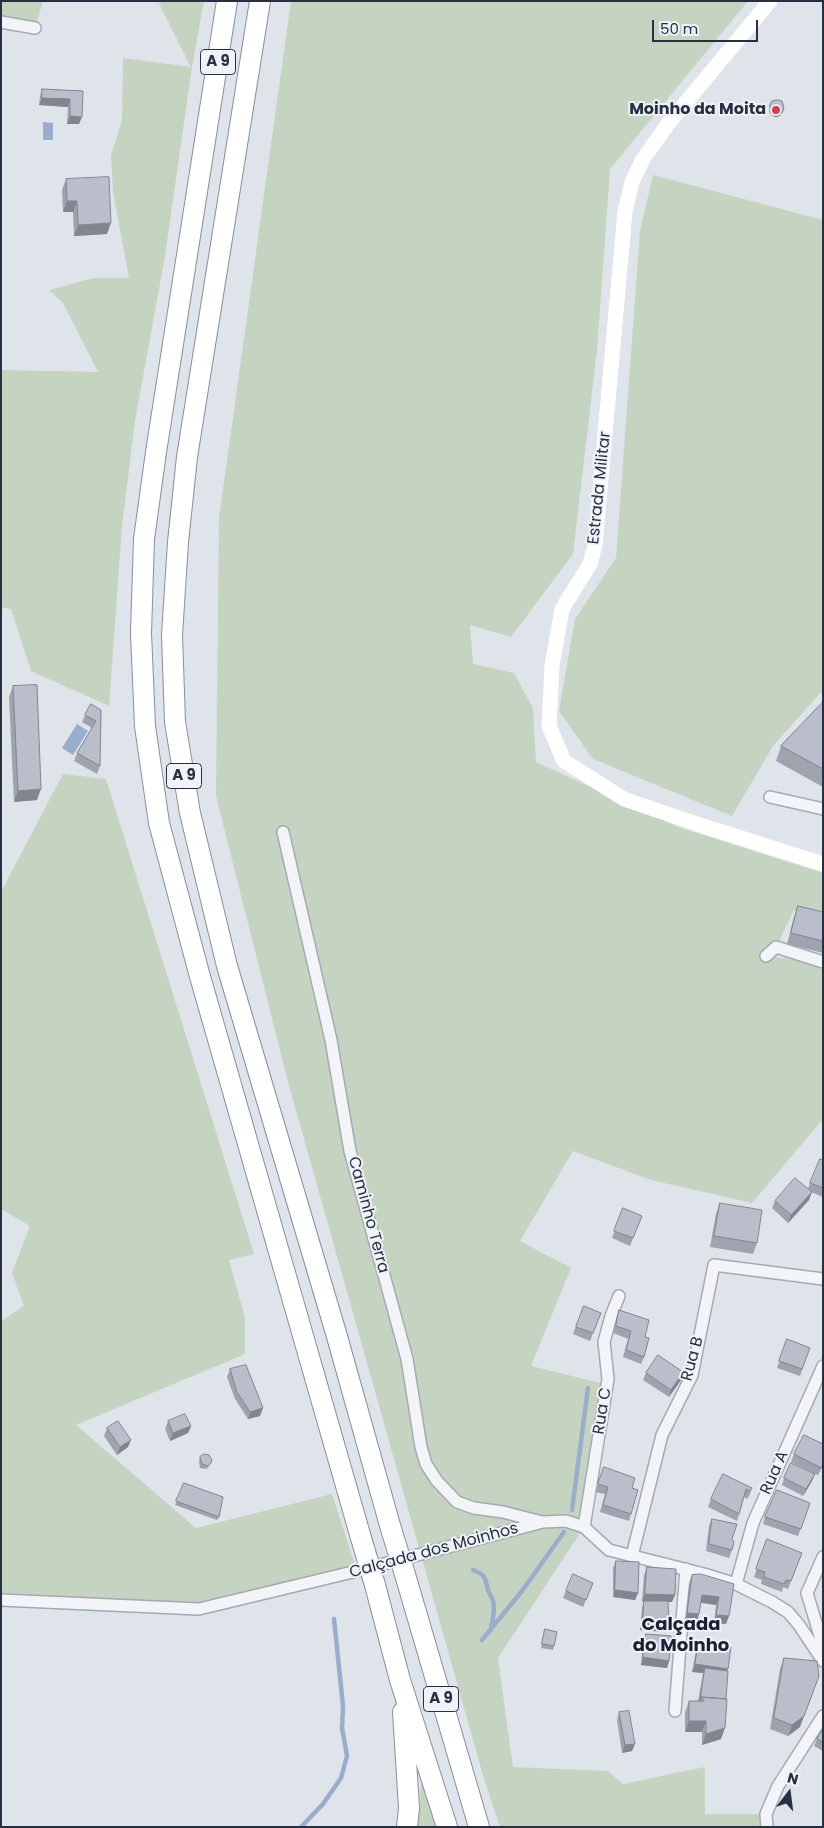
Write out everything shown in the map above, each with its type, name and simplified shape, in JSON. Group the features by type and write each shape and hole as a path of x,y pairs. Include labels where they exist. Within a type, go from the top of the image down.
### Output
{"highway":[{"name":"A 9","path":"227,1 144,539 141,633 145,726 159,823 198,973 361,1538 400,1680 447,1827"},
{"name":"A 9","path":"260,1 187,458 178,542 172,635 175,722 190,813 227,966 336,1333 391,1529 479,1827"},
{"path":"400,1680 409,1808 407,1827"}],"street":[{"name":"Estrada Militar","path":"770,1 668,124 643,159 632,182 625,212 595,545 590,564 562,609 552,666 548,726 564,761 624,799 823,864"},
{"path":"1,22 35,28"},
{"path":"770,797 823,809"},
{"name":"Caminho Terra","path":"283,832 331,1040 350,1151 407,1359 421,1447 426,1464 437,1481 457,1502 474,1508 503,1512 543,1522"},
{"path":"766,956 776,947 823,962"},
{"name":"Rua B","path":"632,1556 662,1435 692,1375 714,1265 823,1279"},
{"name":"Rua C","path":"584,1527 608,1379 604,1342 619,1296"},
{"name":"Rua A","path":"736,1584 753,1523 823,1366"},
{"name":"Calçada dos Moinhos","path":"1,1600 199,1609 357,1571 543,1522 566,1521 584,1527 609,1550 686,1569 736,1584 772,1602 788,1612 823,1661"},
{"path":"823,1558 807,1593 823,1646"},
{"path":"675,1711 686,1569"},
{"path":"767,1827 766,1814 778,1786 823,1716"}],"green space":[{"path":"1,1 43,1 35,28 1,22"},
{"path":"158,1 204,1 192,67 165,256 135,421 122,526 109,706 31,671 11,609 1,607 1,370 98,372 63,303 49,290 94,278 129,278 113,192 111,156 122,120 123,58 191,67"},
{"path":"291,1 748,1 610,169 597,350 573,554 511,637 470,625 473,664 514,673 533,708 536,762 678,827 823,873 823,919 794,910 776,947 767,956 823,963 823,1119 752,1203 651,1180 573,1151 520,1241 571,1268 531,1366 613,1386 584,1527 498,1658 513,1767 608,1771 623,1784 705,1767 705,1814 766,1814 767,1827 500,1827 484,1779 288,1082 216,796 219,518"},
{"path":"653,175 823,220 823,690 773,746 732,816 593,759 559,711 575,619 616,558 640,231"},
{"path":"63,774 106,779 254,1254 229,1260 245,1318 245,1354 76,1425 196,1528 332,1494 357,1571 199,1609 1,1603 1,1321 24,1306 12,1273 30,1226 1,1209 1,892"},
{"path":"422,1772 436,1827 418,1827"}],"water":[{"path":"43,122 53,123 53,140 43,140"},
{"path":"77,724 88,731 73,755 62,748"}],"building":[{"path":"42,89 83,91 82,117 70,116 70,99 42,98"},
{"name":"Moinho da Moita","path":"772,101 782,101 784,108 779,114 775,114 770,108 770,104"},
{"path":"109,177 111,223 78,225 77,201 67,201 66,179"},
{"path":"37,685 41,789 18,791 13,686"},
{"path":"823,702 823,769 781,746"},
{"path":"91,704 101,710 100,766 77,753 96,721 85,715"},
{"path":"798,906 823,912 823,941 791,933"},
{"path":"820,1159 823,1160 823,1188 810,1183"},
{"path":"795,1178 812,1192 791,1215 775,1201"},
{"path":"720,1203 762,1210 757,1243 714,1236"},
{"path":"623,1208 642,1216 633,1238 614,1231"},
{"path":"584,1306 601,1313 593,1333 576,1327"},
{"path":"619,1310 649,1320 645,1337 649,1338 644,1357 626,1350 631,1331 616,1326"},
{"path":"787,1339 810,1348 802,1369 779,1361"},
{"path":"658,1355 683,1372 671,1390 646,1373"},
{"path":"246,1365 263,1408 250,1412 237,1392 230,1369"},
{"path":"185,1414 191,1426 173,1433 168,1421"},
{"path":"118,1421 131,1440 120,1447 107,1428"},
{"path":"804,1435 823,1444 823,1464 821,1468 794,1454"},
{"path":"204,1454 209,1455 212,1460 208,1466 202,1464 200,1457"},
{"path":"791,1463 815,1474 806,1489 784,1478"},
{"path":"604,1467 635,1478 632,1488 638,1490 631,1514 603,1505 608,1487 598,1484"},
{"path":"723,1474 752,1488 750,1491 746,1489 739,1514 711,1499"},
{"path":"184,1483 223,1497 219,1517 176,1501"},
{"path":"777,1490 810,1503 801,1529 765,1517"},
{"path":"712,1519 737,1524 732,1539 734,1542 732,1550 709,1544"},
{"path":"767,1539 802,1553 791,1581 786,1580 784,1584 764,1577 765,1572 756,1569"},
{"path":"616,1561 639,1562 638,1593 615,1590"},
{"path":"647,1567 676,1569 675,1595 645,1594"},
{"path":"573,1574 593,1583 586,1600 566,1591"},
{"path":"701,1574 734,1584 729,1616 716,1615 719,1597 702,1595 699,1614 687,1613 692,1575"},
{"path":"644,1601 668,1601 669,1624 643,1623"},
{"path":"545,1629 557,1632 554,1646 542,1644"},
{"path":"646,1634 671,1636 669,1661 643,1657"},
{"path":"699,1642 731,1647 728,1669 695,1664"},
{"path":"784,1658 817,1661 819,1676 804,1716 792,1725 774,1718"},
{"path":"705,1668 728,1671 726,1699 701,1697 700,1701"},
{"path":"701,1697 727,1699 725,1728 706,1734 706,1721 689,1721 689,1701 704,1701"},
{"path":"629,1711 635,1744 625,1745 619,1712"},
{"path":"823,1729 823,1742 817,1739"}],"waterway":[{"path":"572,1510 588,1388"},
{"path":"482,1640 522,1591 564,1532"},
{"path":"473,1570 484,1577 494,1604 491,1629"},
{"path":"301,1827 323,1804 341,1778 347,1756 342,1728 343,1706 334,1619"}],"place":[{"name":"Moinho da Moita","path":"776,110"}],"district":[{"name":"Calçada do Moinho","path":"681,1635"}]}
